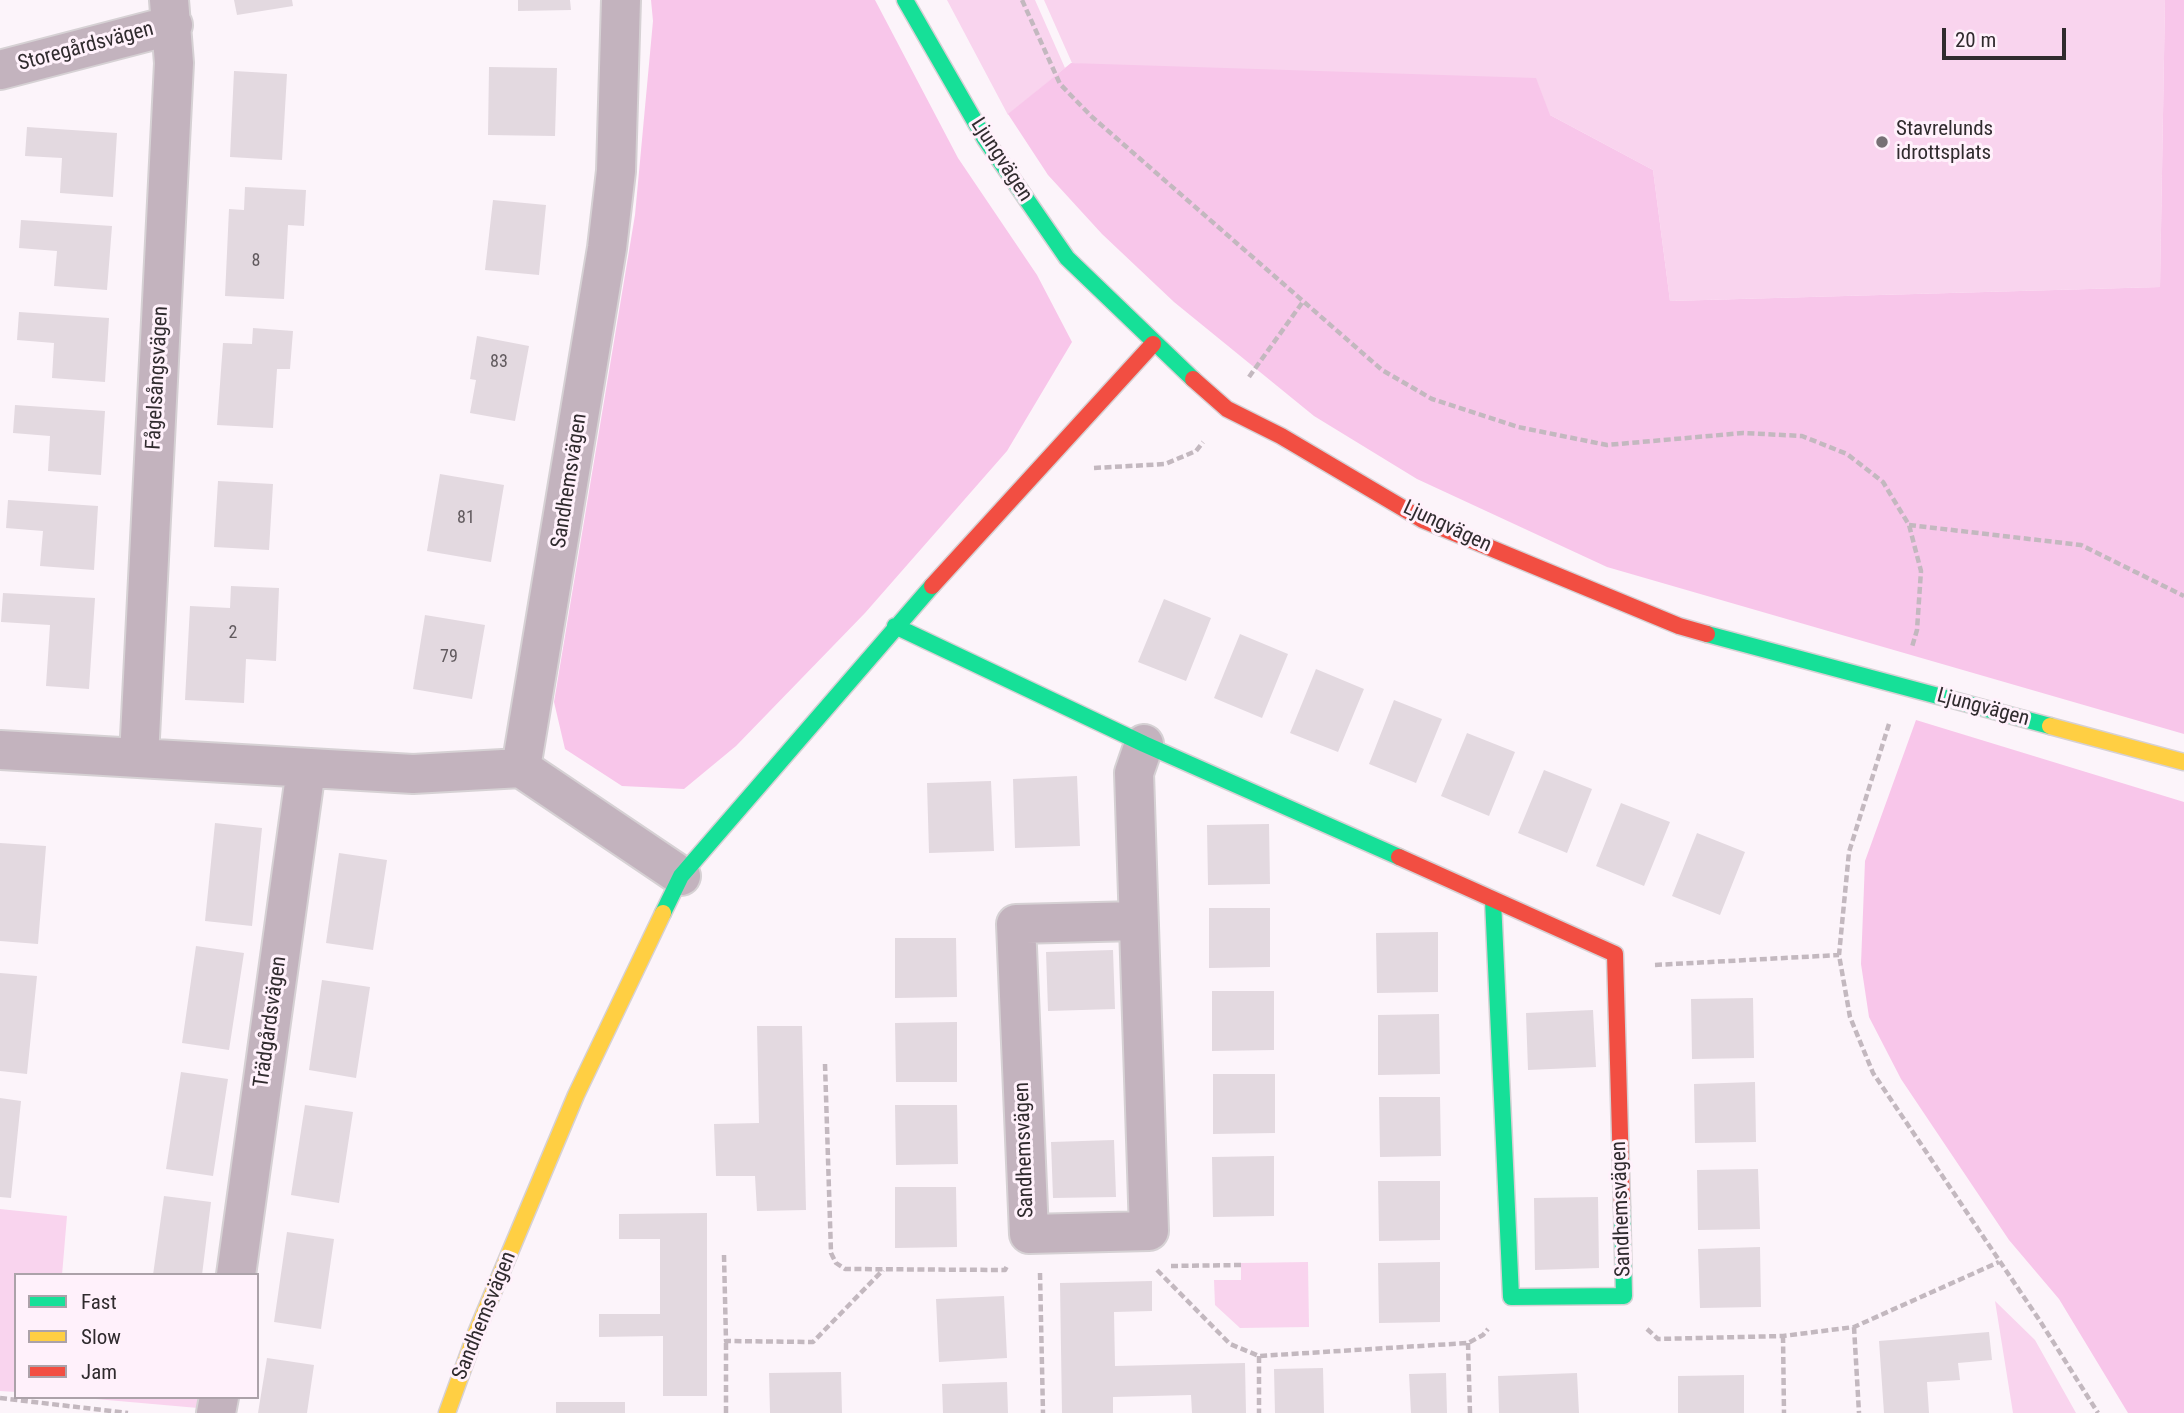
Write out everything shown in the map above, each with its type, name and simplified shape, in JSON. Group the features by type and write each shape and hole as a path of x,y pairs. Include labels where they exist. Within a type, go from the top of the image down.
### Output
{"street":[{"name":"Sandhemsvägen","path":"521,768 607,248 616,171 621,0"},
{"name":"Ljungvägen","path":"905,0 985,139 1067,258 1153,344 1227,408 1281,436 1423,520 1679,626 2184,762"},
{"name":"Storegårdsvägen","path":"0,70 171,12"},
{"name":"Fågelsångsvägen","path":"139,757 174,63 171,12"},
{"name":"Sandhemsvägen","path":"447,1413 476,1333 576,1095 681,876 895,626 1153,344"},
{"path":"895,626 1144,744 1615,954"},
{"name":"Sandhemsvägen","path":"1138,921 1016,924 1034,1252 1149,1231 1134,773 1144,744"},
{"path":"0,750 413,774 521,768 681,876"},
{"name":"Trädgårdsvägen","path":"236,1273 306,769"},
{"path":"1493,900 1511,1297"},
{"name":"Sandhemsvägen","path":"1511,1297 1624,1296 1615,954"}],"path":[{"path":"1022,0 1060,84 1091,116 1302,303 1392,376 1432,399 1518,427 1607,445 1743,433 1802,436 1847,454 1883,482 1909,525 1921,571 1917,631 1909,658"},
{"path":"1909,525 2081,545 2184,596"},
{"path":"1890,721 1849,852 1839,955 1850,1017 1872,1073 2098,1413"},
{"path":"1615,954 1643,966 1839,955"},
{"path":"825,1064 831,1253 836,1263 845,1269 1005,1270 1014,1248 1034,1252 1043,1413"},
{"path":"724,1255 726,1413"},
{"path":"1624,1296 1648,1331 1658,1339 1783,1336 1854,1327 1999,1262"},
{"path":"1241,1265 1157,1266 1158,1275 1230,1344 1259,1356 1468,1343 1483,1335 1511,1297"},
{"path":"726,1341 813,1342 883,1269"},
{"path":"1854,1327 1859,1413"},
{"path":"1783,1336 1784,1413"},
{"path":"1468,1343 1470,1413"},
{"path":"1259,1356 1259,1413"},
{"path":"0,1398 128,1413"}],"shaded area":[{"path":"651,0 875,0 958,158 1037,275 1072,342 1007,451 865,613 736,746 684,789 622,786 565,749 554,702 635,215 653,21"},
{"path":"947,0 1035,0 1065,68 1008,115"},
{"name":"Stavrelunds idrottsplats","path":"1044,0 2165,0 2160,287 1670,301 1653,170 1550,115 1072,63"},
{"path":"2165,0 2184,0 2184,734 1607,567 1417,479 1314,416 1174,302 1102,234 1048,175 1008,114 1071,63 1536,78 1550,115 1653,170 1670,301 2160,287"},
{"path":"1916,720 2184,802 2184,1413 2128,1413 2059,1299 2009,1240 1901,1079 1869,1017 1861,964 1865,861"},
{"path":"0,1209 67,1216 62,1273 14,1273 14,1392 0,1391"},
{"path":"1308,1262 1309,1327 1240,1328 1215,1305 1214,1280 1241,1280 1241,1263"},
{"path":"1995,1301 2035,1340 2076,1413 2013,1413"},
{"path":"96,1399 199,1399 198,1408"}],"building":[{"path":"234,0 292,0 293,6 237,15"},
{"path":"518,0 570,0 571,10 518,11"},
{"path":"489,67 557,68 555,136 488,135"},
{"path":"234,71 287,74 282,160 230,157"},
{"path":"27,127 117,133 113,197 60,193 62,158 25,156"},
{"path":"245,187 306,190 304,226 288,225 284,299 225,296 229,209 244,210"},
{"path":"493,200 546,205 539,275 485,270"},
{"path":"21,220 112,226 107,290 54,286 57,251 19,248"},
{"path":"19,312 109,318 105,382 52,378 54,343 17,340"},
{"path":"253,328 293,331 290,369 277,369 273,428 217,425 223,343 252,344"},
{"path":"477,336 529,346 515,421 470,413 476,380 470,379"},
{"path":"15,405 105,411 101,475 48,471 50,436 13,433"},
{"path":"440,474 504,485 491,562 427,551"},
{"path":"218,481 273,484 269,550 214,547"},
{"path":"8,500 98,506 94,570 40,566 43,531 6,528"},
{"path":"231,586 279,588 276,661 246,659 244,703 185,700 190,606 230,608"},
{"path":"3,593 95,598 89,689 46,686 50,625 1,622"},
{"path":"1164,599 1211,618 1186,681 1138,662"},
{"path":"425,615 485,625 472,699 413,689"},
{"path":"1240,634 1288,654 1262,718 1214,698"},
{"path":"1316,669 1364,689 1338,752 1290,733"},
{"path":"1394,700 1442,719 1416,783 1369,764"},
{"path":"1467,733 1515,752 1489,816 1441,796"},
{"path":"1544,770 1592,789 1567,853 1518,833"},
{"path":"1077,776 1080,846 1015,848 1013,779"},
{"path":"991,781 994,851 929,853 927,783"},
{"path":"1621,803 1670,822 1644,886 1596,866"},
{"path":"215,823 262,828 252,926 205,921"},
{"path":"1269,824 1270,884 1208,885 1207,825"},
{"path":"1697,833 1745,852 1720,915 1672,896"},
{"path":"0,843 46,846 38,944 0,941"},
{"path":"339,853 387,860 373,950 326,943"},
{"path":"1209,908 1270,908 1270,967 1209,968"},
{"path":"1438,932 1438,992 1377,993 1376,933"},
{"path":"895,938 956,938 957,997 895,998"},
{"path":"196,946 244,953 229,1050 182,1043"},
{"path":"1113,950 1115,1009 1048,1011 1046,952"},
{"path":"0,973 37,976 27,1074 0,1071"},
{"path":"322,980 370,987 356,1078 309,1070"},
{"path":"1212,991 1274,991 1274,1050 1212,1051"},
{"path":"1753,998 1754,1058 1692,1059 1691,999"},
{"path":"1593,1010 1596,1067 1528,1070 1526,1013"},
{"path":"1439,1014 1440,1074 1378,1075 1378,1015"},
{"path":"957,1022 957,1082 896,1082 895,1023"},
{"path":"757,1026 802,1026 806,1210 757,1211 755,1176 716,1176 714,1124 759,1123"},
{"path":"181,1072 228,1079 213,1176 166,1169"},
{"path":"1213,1074 1275,1074 1275,1133 1213,1134"},
{"path":"1755,1082 1756,1142 1695,1143 1694,1084"},
{"path":"1379,1097 1440,1097 1441,1156 1380,1157"},
{"path":"0,1098 21,1101 11,1198 0,1197"},
{"path":"305,1105 353,1112 339,1203 291,1195"},
{"path":"895,1105 957,1105 958,1164 896,1165"},
{"path":"1114,1140 1116,1197 1053,1198 1051,1142"},
{"path":"1274,1156 1274,1216 1213,1217 1212,1157"},
{"path":"1758,1169 1760,1229 1698,1230 1697,1170"},
{"path":"1378,1181 1440,1181 1440,1240 1379,1241"},
{"path":"895,1187 956,1187 957,1247 895,1248"},
{"path":"164,1196 211,1202 202,1273 153,1273"},
{"path":"1598,1197 1599,1268 1535,1270 1534,1198"},
{"path":"707,1213 707,1396 663,1396 663,1336 599,1337 599,1314 660,1314 660,1239 619,1239 619,1214"},
{"path":"287,1232 334,1239 321,1329 274,1322"},
{"path":"1760,1247 1761,1307 1700,1308 1698,1249"},
{"path":"1440,1262 1440,1322 1379,1323 1378,1263"},
{"path":"1152,1281 1152,1311 1114,1312 1115,1366 1245,1363 1246,1413 1192,1413 1191,1395 1113,1397 1113,1413 1062,1413 1060,1283"},
{"path":"1004,1296 1007,1358 939,1362 936,1299"},
{"path":"1989,1332 1992,1360 1958,1363 1960,1380 1927,1382 1929,1413 1884,1413 1879,1341"},
{"path":"267,1358 314,1365 307,1413 258,1413"},
{"path":"1323,1368 1324,1413 1275,1413 1274,1369"},
{"path":"841,1372 842,1413 770,1413 769,1373"},
{"path":"1446,1373 1447,1413 1411,1413 1409,1374"},
{"path":"1577,1373 1579,1413 1499,1413 1498,1376"},
{"path":"1744,1375 1744,1413 1678,1413 1678,1376"},
{"path":"1007,1382 1008,1413 943,1413 942,1384"},
{"path":"556,1402 625,1402 625,1413 556,1413"}],"traffic: fast":[{"path":"905,0 985,139 1067,258 1193,379"},
{"path":"663,913 681,876 932,586"},
{"path":"895,626 1144,744 1399,857"},
{"path":"1707,634 2050,726"},
{"path":"1493,900 1511,1297 1624,1296 1622,1207"}],"traffic: slow":[{"path":"2050,726 2184,762"},
{"path":"447,1413 476,1333 576,1095 663,913"}],"traffic: jam":[{"path":"932,586 1153,344"},
{"path":"1193,379 1227,409 1281,436 1423,520 1679,626 1707,634"},
{"path":"1399,857 1615,954 1622,1207"}],"place":[{"name":"Stavrelunds idrottsplats","path":"1882,142"}]}
